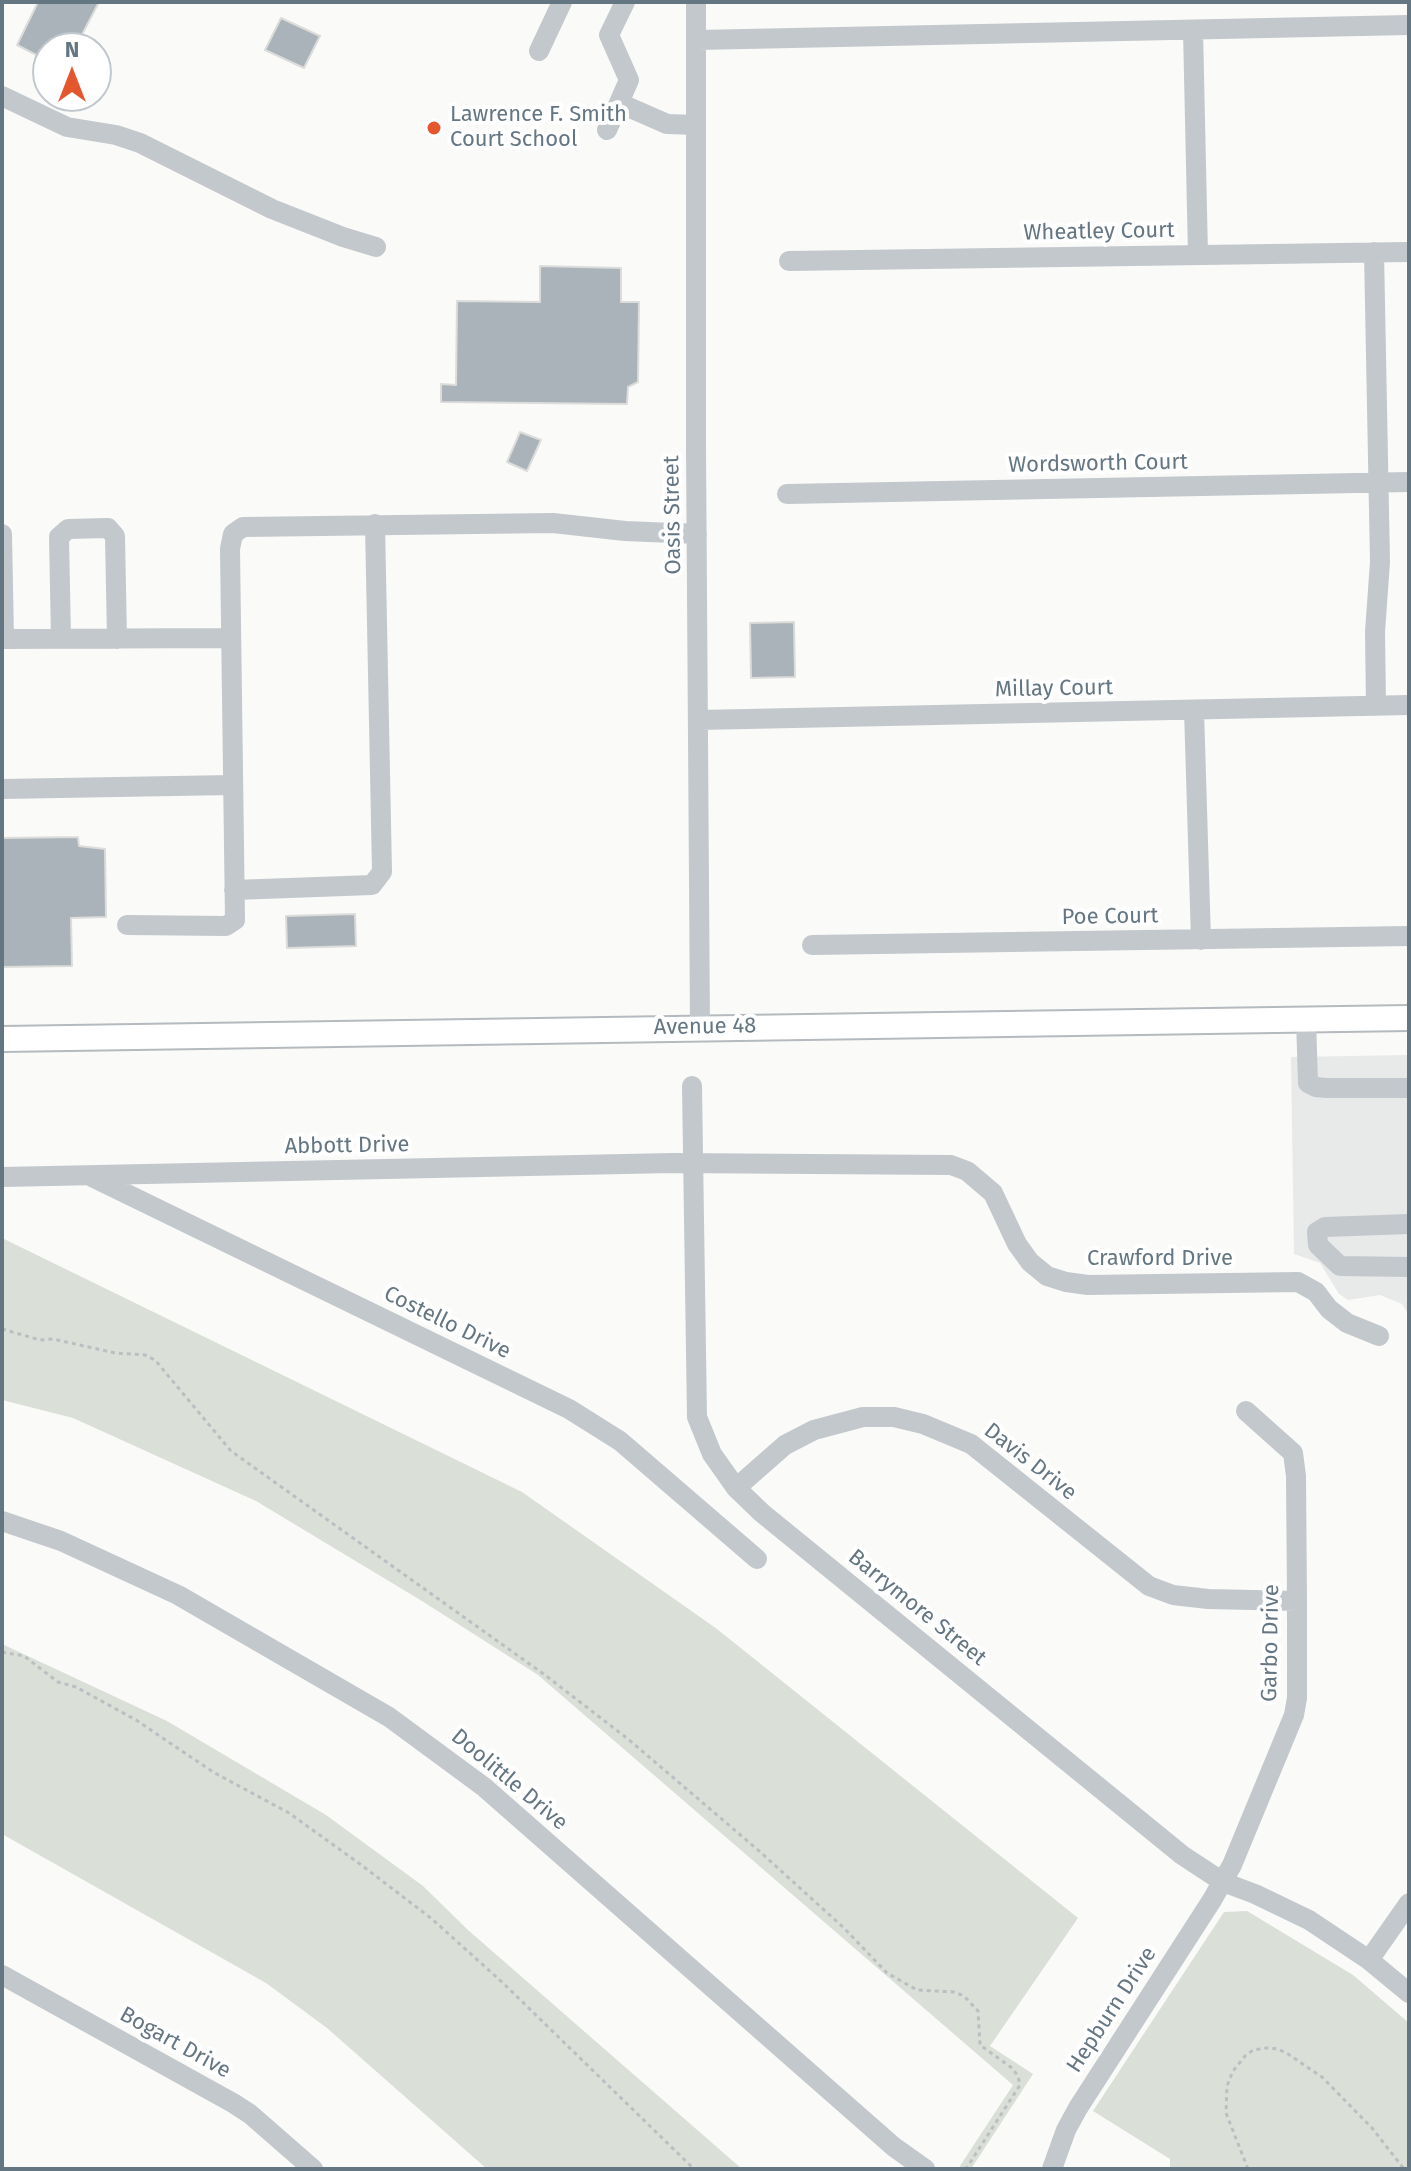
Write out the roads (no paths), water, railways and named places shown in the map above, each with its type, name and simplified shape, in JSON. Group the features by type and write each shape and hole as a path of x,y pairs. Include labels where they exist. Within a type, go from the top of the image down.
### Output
{"main road":[{"name":"Avenue 48","path":"2,1039 1409,1018"}],"street":[{"path":"539,51 562,2"},
{"path":"607,130 629,80 609,35 625,2"},
{"name":"Oasis Street","path":"696,2 700,1027"},
{"path":"697,40 1409,25"},
{"path":"1193,30 1198,255"},
{"path":"2,96 67,127 116,135 140,143 272,209 376,247"},
{"path":"619,103 667,124 696,125"},
{"path":"1374,252 1379,482 1376,706"},
{"name":"Wheatley Court","path":"789,261 1409,252"},
{"name":"Wordsworth Court","path":"787,494 1409,482"},
{"path":"127,925 226,926 235,920 230,549 233,534 243,527 553,523 625,531 697,534"},
{"path":"234,890 372,885 382,872 375,524"},
{"path":"61,639 59,537 68,529 108,528 115,536 117,639"},
{"path":"2,534 3,639 230,638"},
{"name":"Millay Court","path":"699,720 1409,705"},
{"path":"1194,710 1201,940"},
{"path":"2,789 232,785"},
{"name":"Poe Court","path":"812,945 1409,936"},
{"path":"1306,1019 1308,1083 1326,1088 1409,1088"},
{"name":"Barrymore Street","path":"692,1086 697,1417 712,1454 736,1488 762,1513 1182,1855 1223,1882 1309,1920 1369,1960 1409,1993"},
{"name":"Abbott Drive","path":"2,1177 692,1163"},
{"name":"Crawford Drive","path":"692,1163 951,1165 967,1171 993,1193 1017,1244 1030,1262 1047,1276 1088,1285 1298,1282 1316,1292 1329,1309 1347,1323 1379,1336"},
{"name":"Costello Drive","path":"88,1176 569,1409 620,1441 757,1559"},
{"path":"1409,1224 1325,1227 1317,1232 1318,1245 1340,1266 1409,1267"},
{"name":"Garbo Drive","path":"1223,1882 1294,1715 1297,1698 1296,1476 1293,1453 1246,1411"},
{"name":"Davis Drive","path":"736,1488 778,1450 814,1430 863,1417 894,1417 936,1428 971,1444 1149,1586 1173,1595 1208,1599 1297,1601"},
{"name":"Doolittle Drive","path":"2,1521 61,1541 178,1595 389,1717 472,1777 894,2147 925,2169"},
{"name":"Hepburn Drive","path":"1052,2169 1078,2108 1223,1882"},
{"path":"1369,1960 1409,1903"},
{"name":"Bogart Drive","path":"2,1975 233,2103 313,2169"}],"place":[{"name":"Lawrence F. Smith Court School","path":"434,128"}]}
